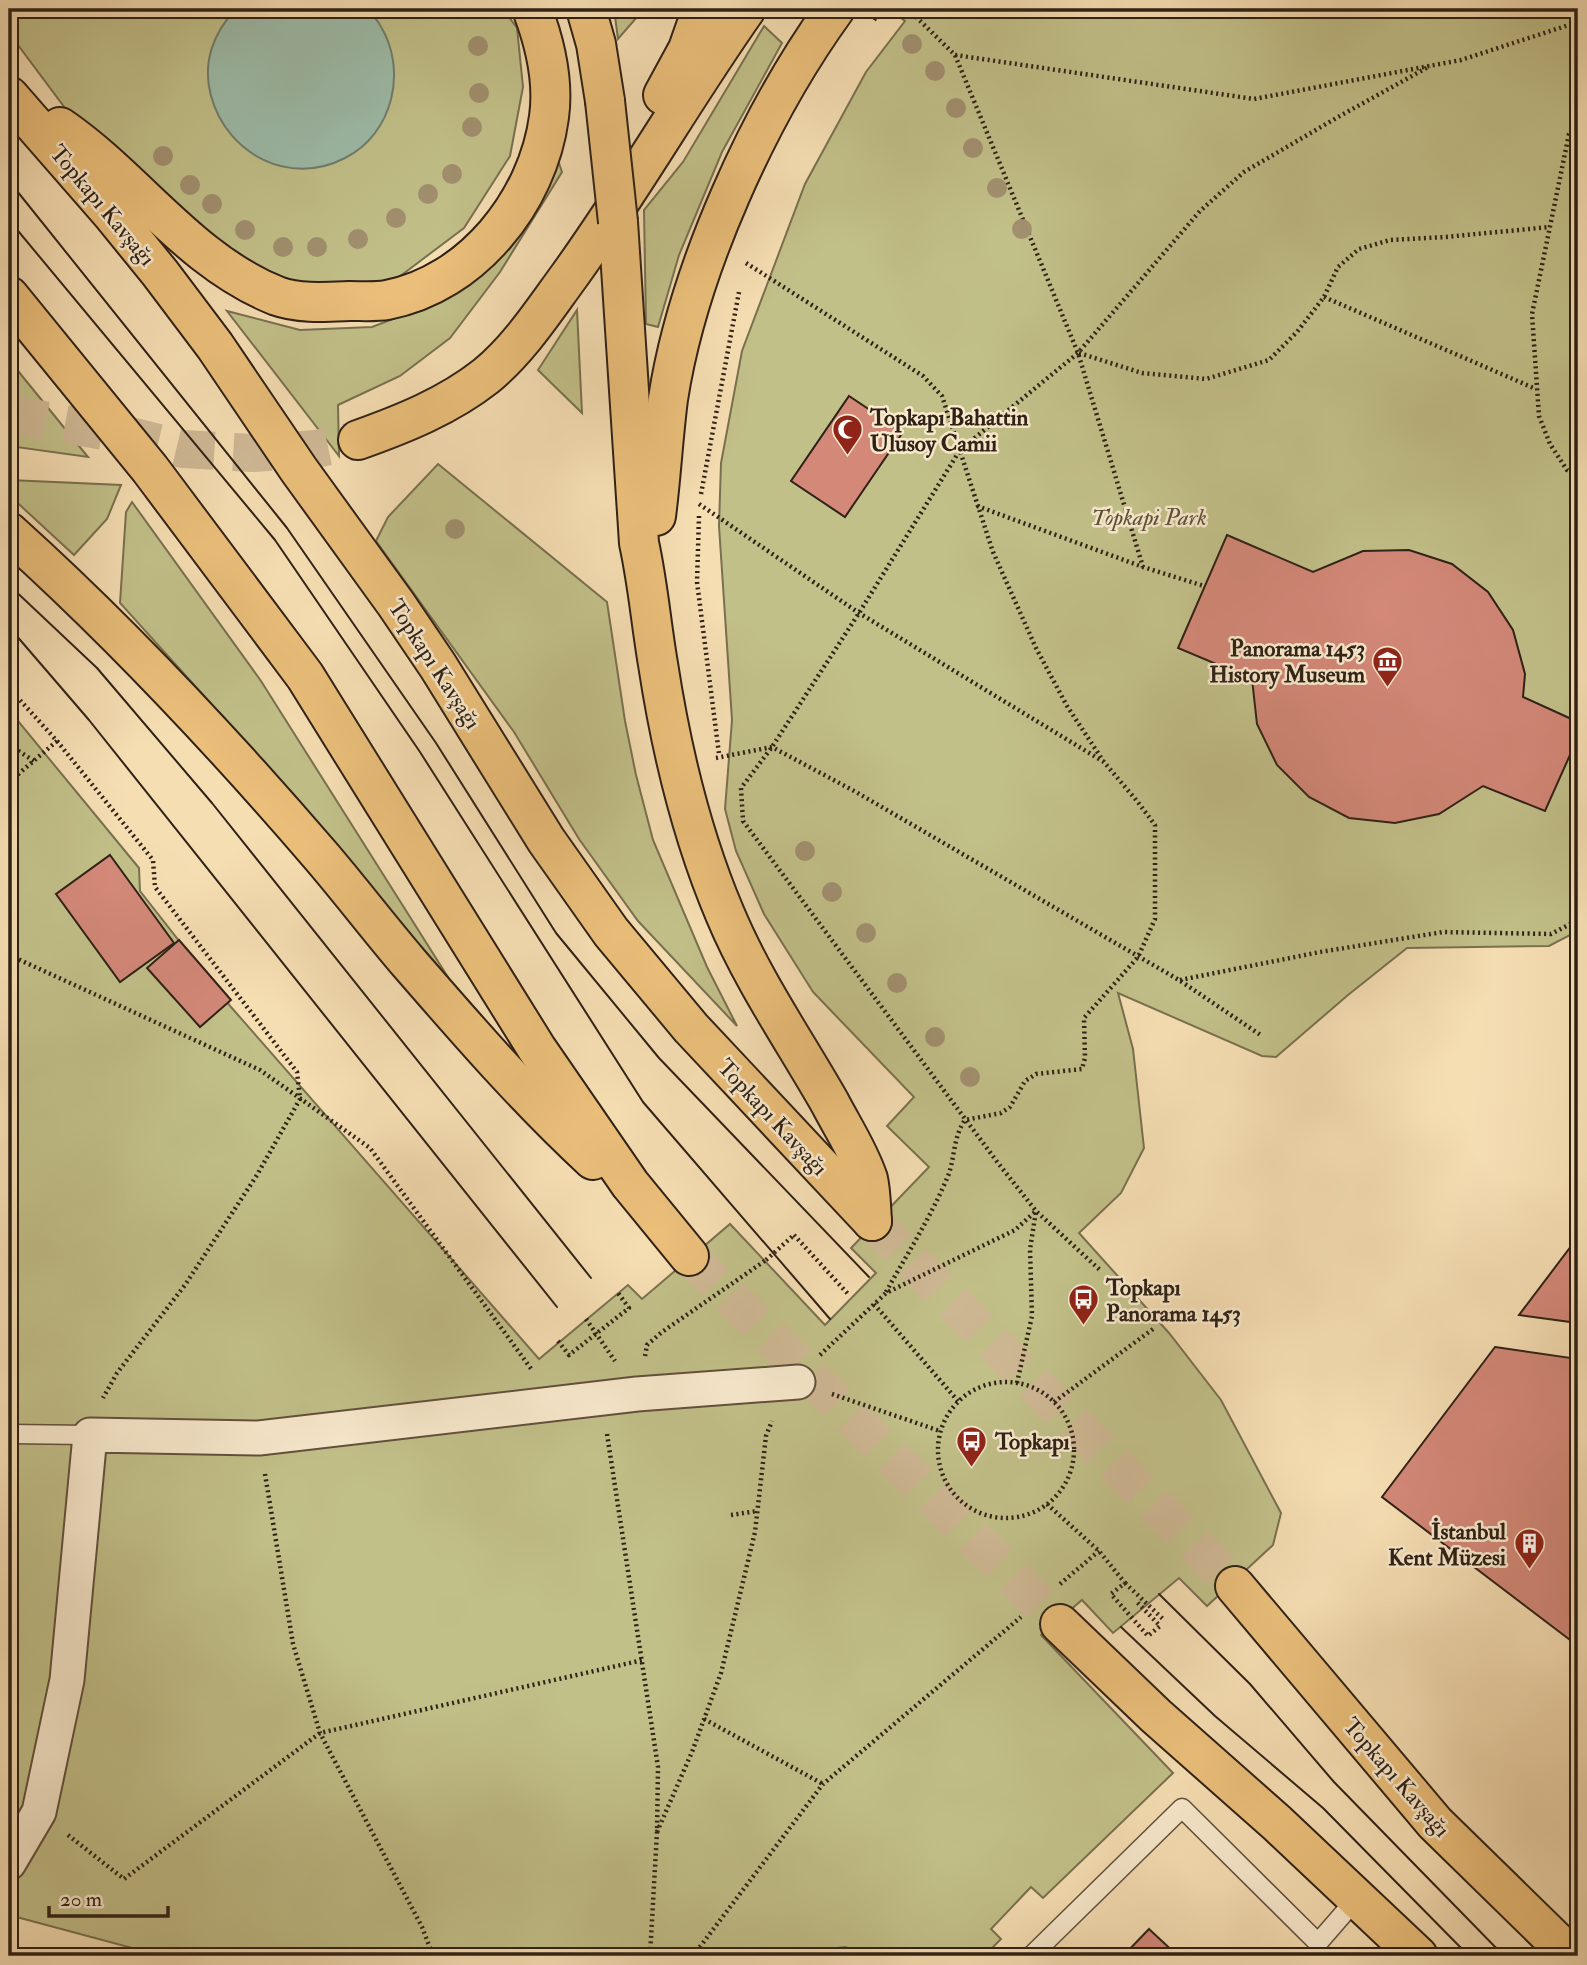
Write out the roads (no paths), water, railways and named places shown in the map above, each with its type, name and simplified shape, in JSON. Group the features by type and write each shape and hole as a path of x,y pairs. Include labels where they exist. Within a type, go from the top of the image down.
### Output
{"main road":[{"path":"9,94 69,133 204,253 244,281 279,297 316,302 386,300 421,289 460,267 513,214 529,183 543,147 550,116 550,77 540,31 532,9"},
{"path":"586,9 596,44 605,101 606,232 639,543 649,592"},
{"path":"606,232 626,147 670,83 688,49 702,9"},
{"path":"358,440 442,405 486,375 522,339 606,232 746,9"},
{"path":"649,592 668,399 682,332 733,188 808,48 835,9"},
{"name":"Topkapı Kavşağı","path":"9,94 128,234 215,346 299,470 417,635 546,840 611,932 691,1028 872,1221 868,1181 854,1147 803,1055 753,976 724,913 702,852 677,767 657,663 649,592"},
{"path":"9,296 150,468 305,676 559,1083 630,1184 689,1256 546,1116 500,1067 208,727 124,639 9,532"},
{"name":"Topkapı Kavşağı","path":"1235,1587 1435,1823 1571,1956"},
{"path":"1042,1619 1277,1823 1357,1898 1410,1953"}],"street":[{"path":"9,1863 39,1812 67,1680 90,1435 259,1438 637,1394 798,1382"}],"lane":[{"path":"9,1434 90,1435"},
{"path":"1031,1956 1182,1808 1318,1943 1357,1898"}],"tunnel":[{"path":"9,414 126,435 183,449 252,453 316,449 358,440"},
{"path":"872,1221 1235,1586"},
{"path":"689,1256 1060,1624"}],"tram line":[{"path":"9,181 287,528 436,743 556,933 659,1058 869,1277"},
{"path":"9,220 275,540 420,752 643,1102 830,1319"},
{"path":"9,585 97,668 212,803 591,1278"},
{"path":"9,627 89,720 557,1307"},
{"path":"1159,1594 1250,1684 1334,1782 1504,1956"},
{"path":"1121,1627 1215,1716 1323,1808 1469,1956"}],"place":[{"name":"Topkapı Bahattin Ulusoy Camii","path":"847,457"},
{"name":"Panorama 1453 History Museum","path":"1388,688"},
{"name":"Topkapı Panorama 1453","path":"1083,1327"},
{"name":"Topkapı","path":"972,1468"},
{"name":"İstanbul Kent Müzesi","path":"1529,1571"}],"park label":[{"name":"Topkapi Park","path":"1149,517"}]}
